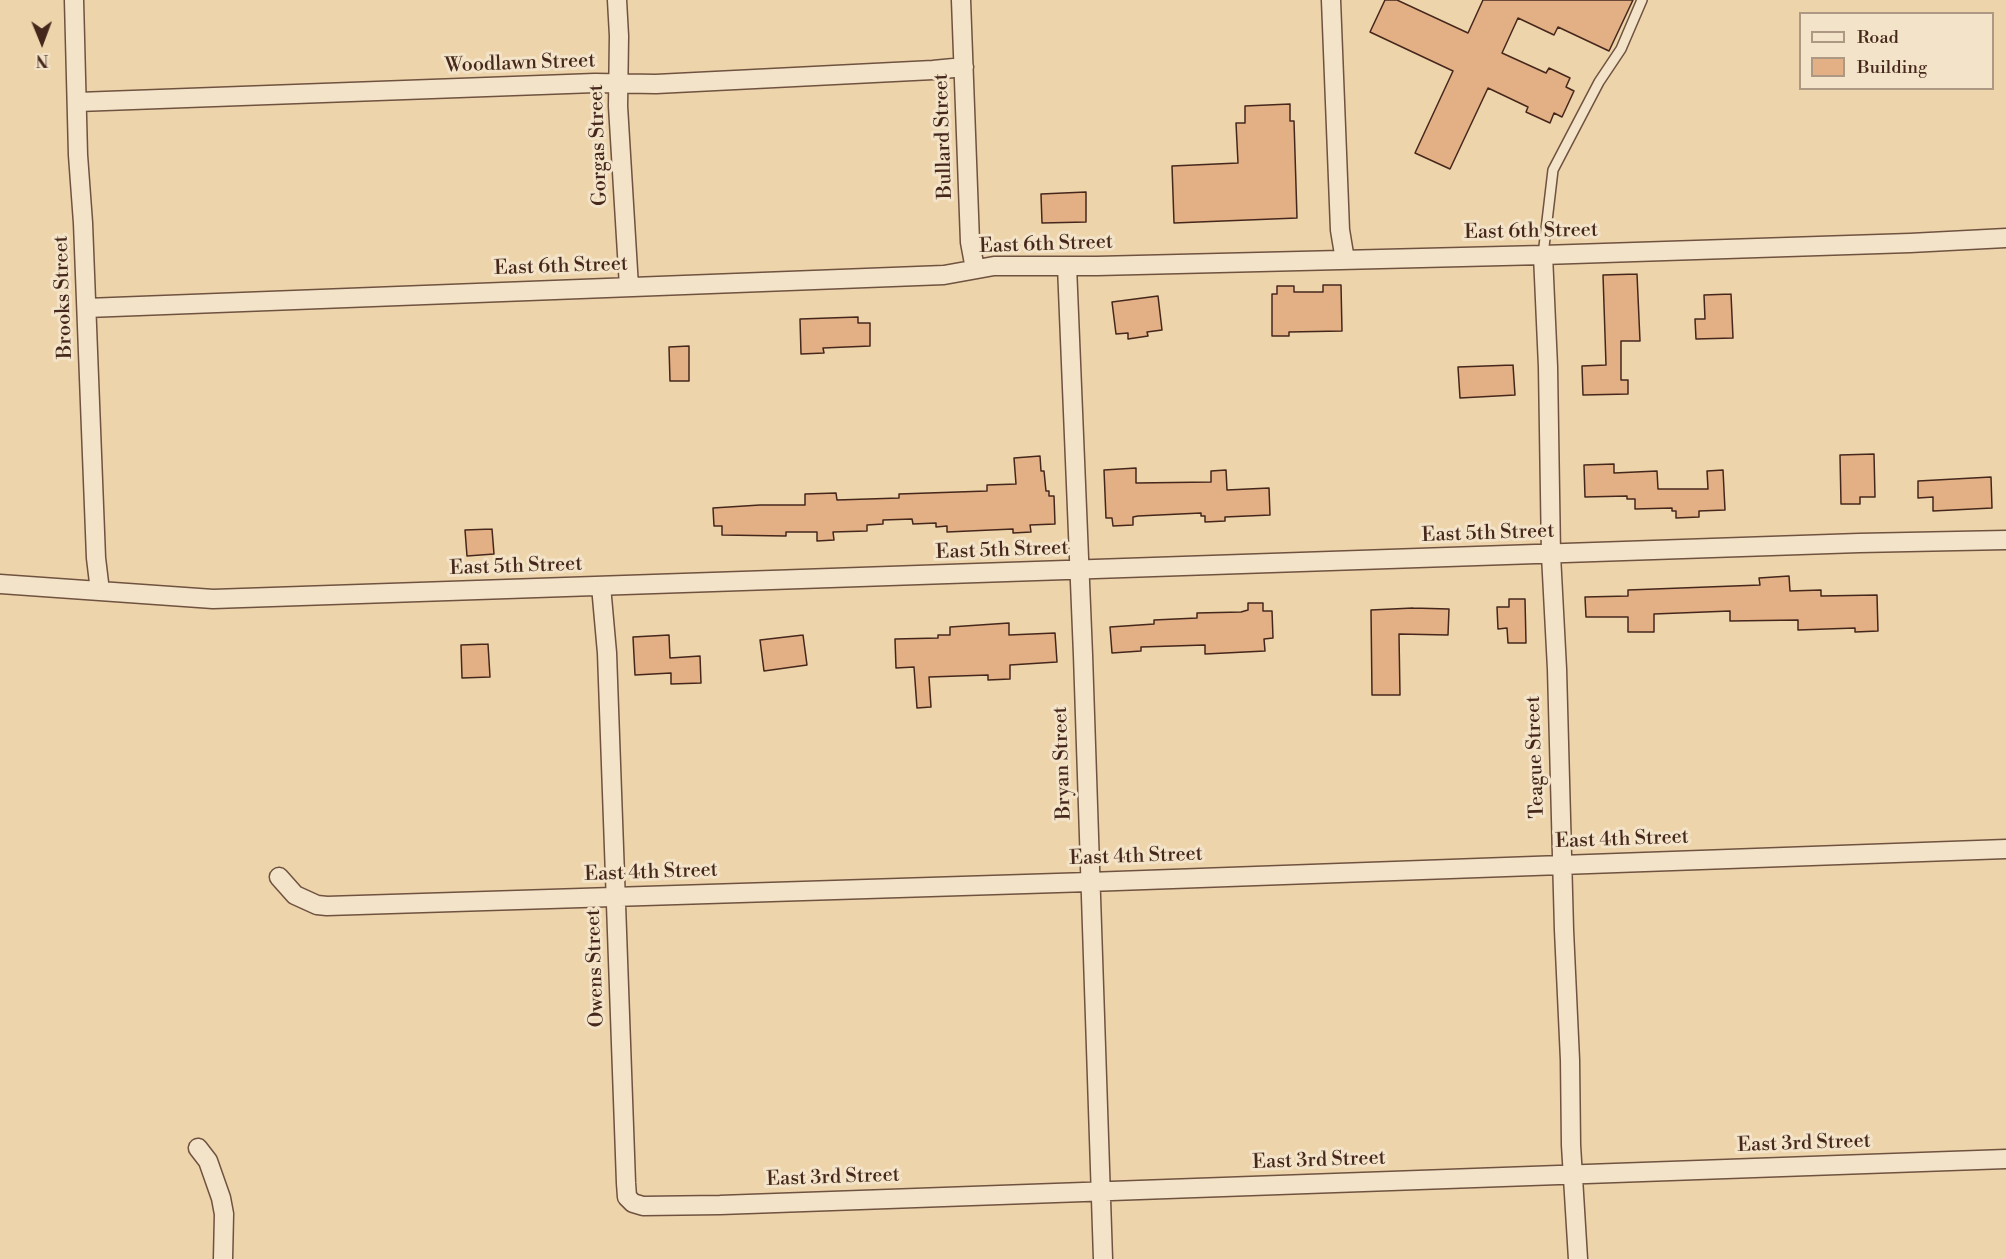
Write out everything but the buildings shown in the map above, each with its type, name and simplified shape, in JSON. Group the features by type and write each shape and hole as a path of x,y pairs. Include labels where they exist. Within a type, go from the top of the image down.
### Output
{"street":[{"name":"Brooks Street","path":"74,0 78,155 87,309 96,558 100,591"},
{"name":"Gorgas Street","path":"617,0 618,106 629,287"},
{"name":"Bullard Street","path":"961,0 970,242 975,269"},
{"path":"1331,0 1340,230 1345,260"},
{"name":"Woodlawn Street","path":"78,102 754,80 933,70 964,66"},
{"name":"East 6th Street","path":"87,309 944,275 994,266 1543,255 2006,238"},
{"name":"Teague Street","path":"1543,255 1548,367 1551,555 1578,1259"},
{"name":"Bryan Street","path":"1067,266 1083,655 1102,1259"},
{"name":"East 5th Street","path":"0,584 213,599 1859,543 2006,540"},
{"name":"Owens Street","path":"601,586 607,653 626,1183 627,1197 633,1203"},
{"name":"East 4th Street","path":"279,877 295,896 317,905 327,906 1089,882 2006,849"},
{"path":"198,1148 208,1161 221,1198 224,1214 223,1259"},
{"name":"East 3rd Street","path":"633,1203 643,1206 720,1205 2006,1159"}],"lane":[{"path":"1543,255 1553,170 1599,82 1622,49 1642,0"}]}
